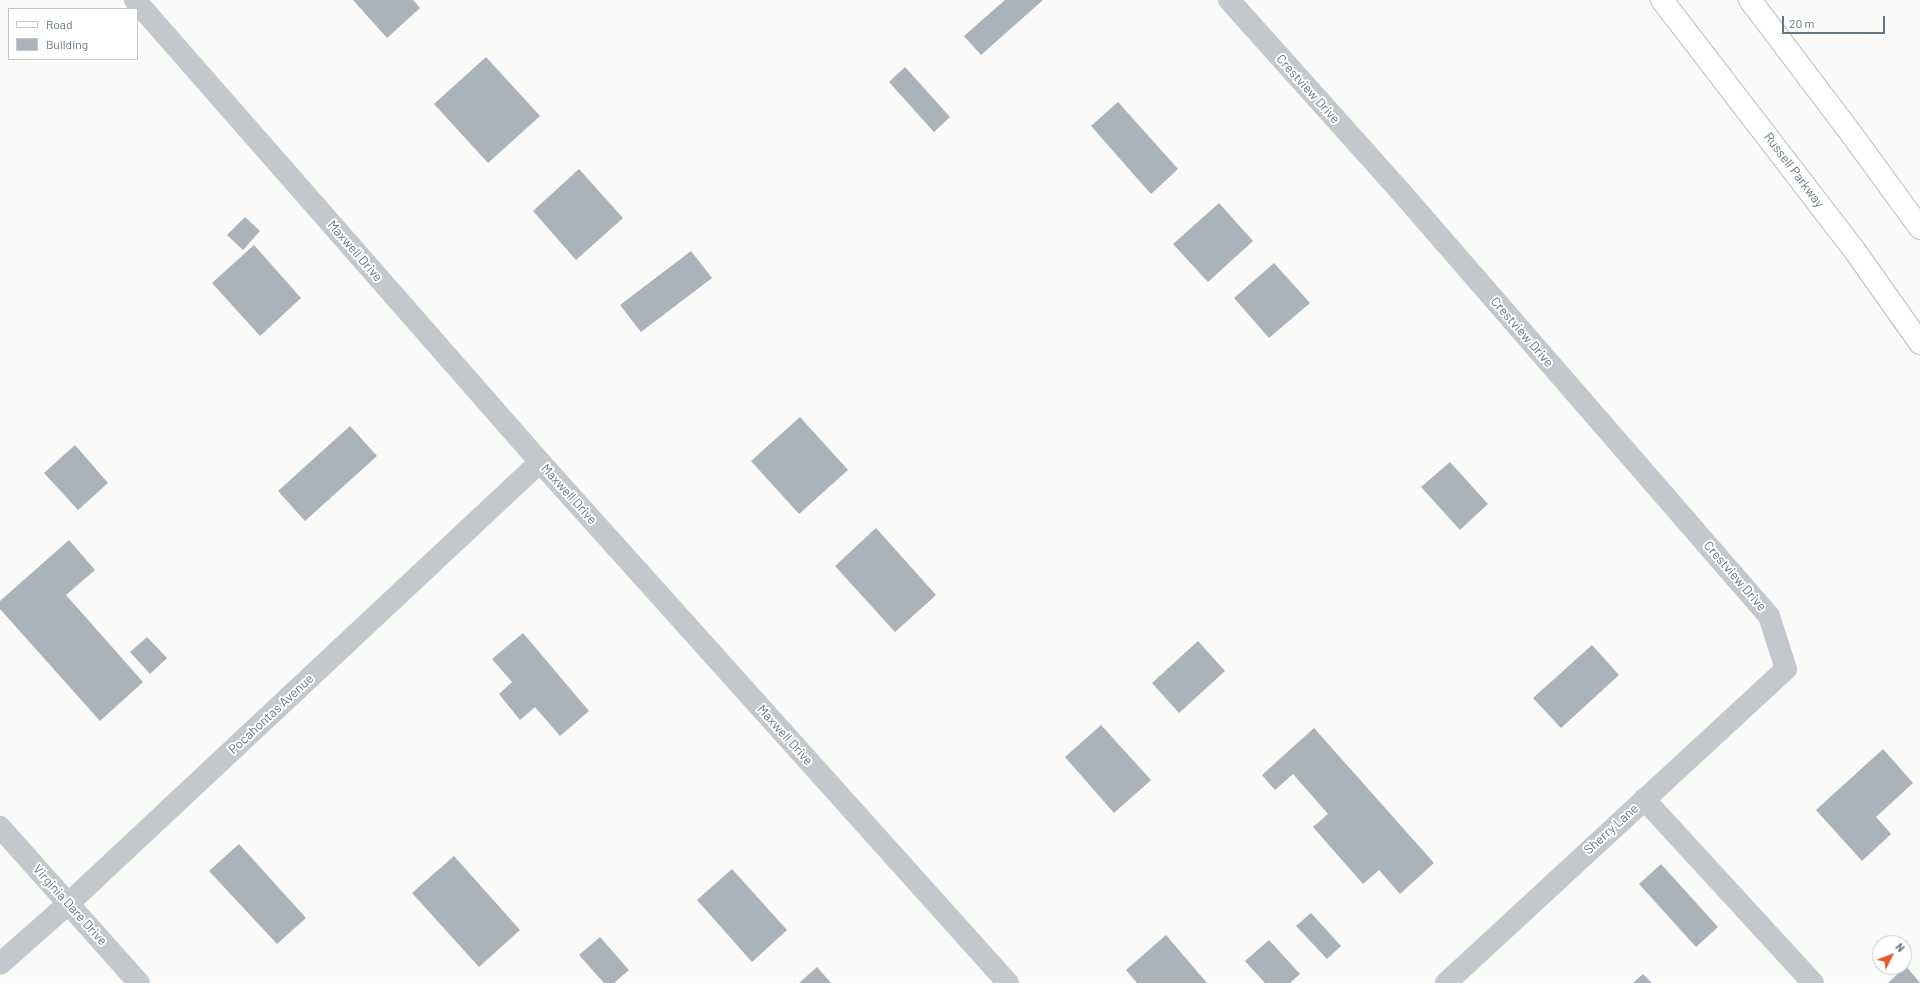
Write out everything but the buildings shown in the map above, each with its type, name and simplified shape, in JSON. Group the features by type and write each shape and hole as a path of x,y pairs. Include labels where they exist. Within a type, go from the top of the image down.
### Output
{"main road":[{"name":"Russell Parkway","path":"1662,0 1846,239 1920,344"},
{"path":"1750,0 1850,132 1920,228"}],"street":[{"name":"Maxwell Drive","path":"135,0 540,462 1008,983"},
{"name":"Crestview Drive","path":"1229,0 1401,192 1769,616 1786,669 1778,676"},
{"name":"Pocahontas Avenue","path":"0,964 68,904 540,462"},
{"name":"Sherry Lane","path":"1446,983 1778,676"},
{"path":"1644,799 1814,983"},
{"name":"Virginia Dare Drive","path":"0,827 139,983"}]}
